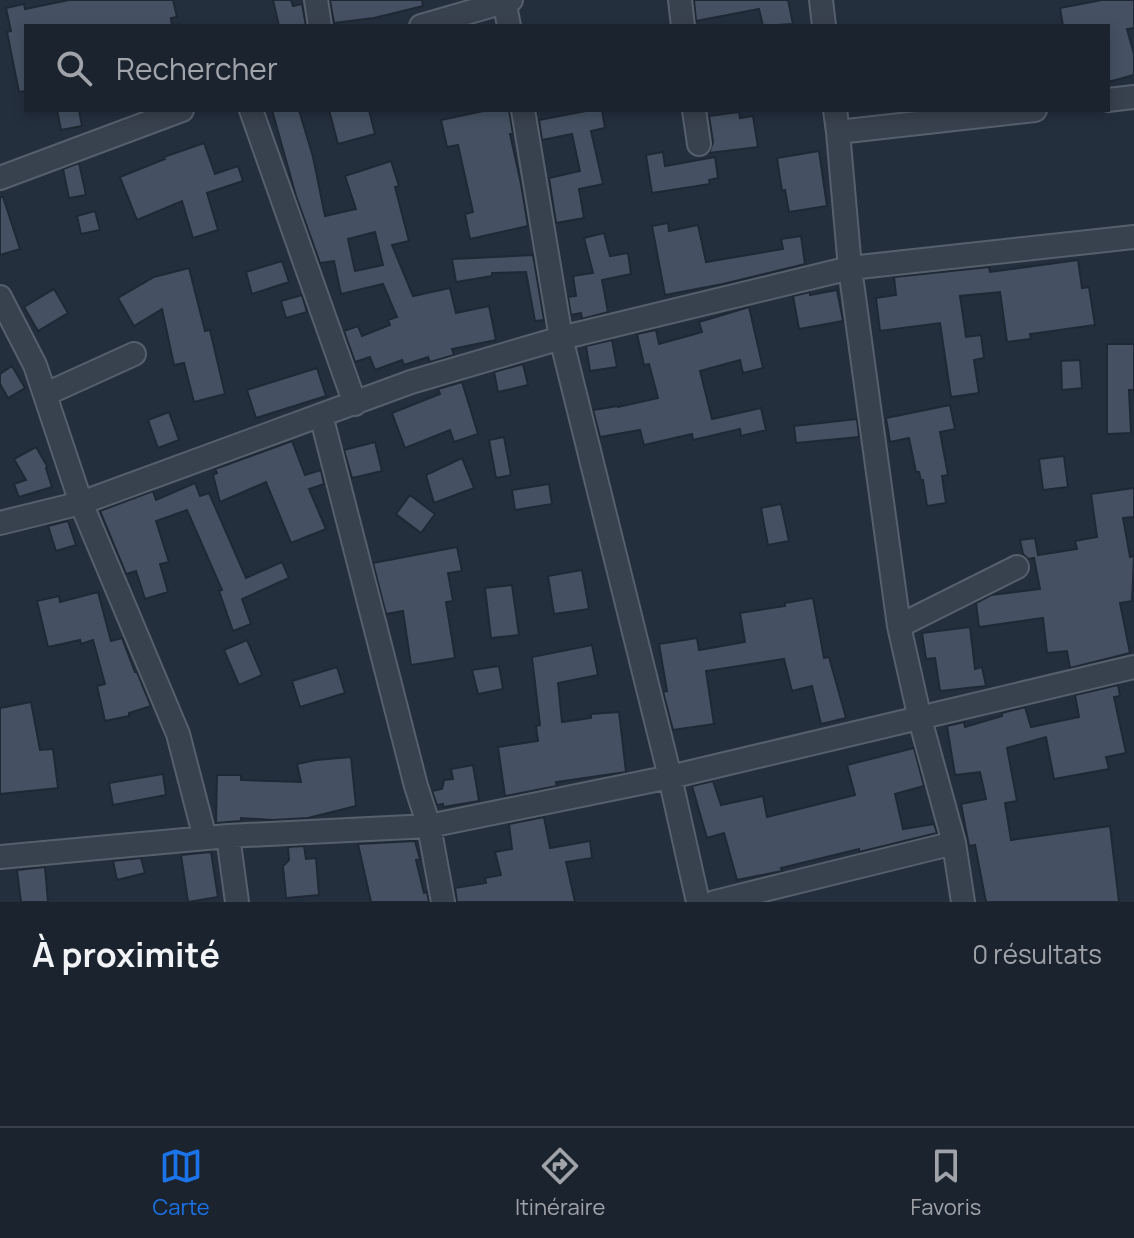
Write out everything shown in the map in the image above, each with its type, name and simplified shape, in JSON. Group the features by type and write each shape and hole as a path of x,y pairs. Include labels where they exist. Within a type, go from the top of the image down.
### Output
{"street":[{"path":"316,0 320,24"},
{"path":"428,24 507,0 509,24"},
{"path":"680,0 683,24"},
{"path":"821,0 824,24"},
{"path":"1110,100 1134,97"},
{"path":"0,178 177,112"},
{"path":"252,112 355,404"},
{"path":"523,112 561,338 698,902"},
{"path":"694,112 699,144"},
{"path":"963,902 954,843 920,719 899,626 850,268 836,121 999,112"},
{"path":"0,523 81,503 411,382 561,338 850,268 1134,237"},
{"path":"0,297 35,365 81,503 178,734 205,838"},
{"path":"46,394 134,354"},
{"path":"321,415 416,786 429,826 443,902"},
{"path":"899,626 1017,567"},
{"path":"0,857 228,836 429,826 670,777 1134,667"},
{"path":"228,836 237,902"},
{"path":"715,902 954,843"}],"building":[{"path":"69,0 173,0 177,17 171,18 172,24 24,24 24,91 19,92 7,32 11,31 6,8 24,4 25,9"},
{"path":"273,0 291,0 293,6 302,4 306,24 279,24"},
{"path":"330,0 422,0 423,6 374,18 334,23"},
{"path":"694,0 788,0 793,24 763,24 759,9 696,21"},
{"path":"1102,0 1134,0 1134,28 1127,29 1134,54 1134,75 1110,81 1110,24 1063,24 1060,8"},
{"path":"57,112 79,112 82,126 61,130"},
{"path":"273,112 300,112 325,216 356,209 345,176 391,161 409,241 392,245 413,296 450,288 456,313 489,306 496,340 452,349 454,355 430,362 428,357 404,365 402,360 375,370 370,357 355,362 344,331 358,326 362,336 390,325 388,320 397,317 383,284 341,294 334,261 320,263 296,196","holes":["375,232 383,265 355,271 348,239"]},
{"path":"330,112 370,112 375,134 338,144"},
{"path":"479,112 509,112 513,134 510,134 528,226 470,239 465,214 473,212 458,145 447,147 441,120"},
{"path":"581,112 602,112 605,128 591,131 603,184 579,189 584,218 556,223 549,178 580,171 572,134 542,140 539,120"},
{"path":"739,112 740,118 753,116 758,147 709,153 713,142 709,116"},
{"path":"204,143 215,174 238,166 243,181 207,193 218,230 193,238 182,201 137,220 120,177"},
{"path":"819,151 827,206 789,212 777,158"},
{"path":"663,152 665,166 715,157 718,178 709,180 710,184 652,193 646,155"},
{"path":"79,163 86,195 69,198 63,169"},
{"path":"0,197 3,197 20,249 0,255"},
{"path":"95,211 100,230 81,234 77,216"},
{"path":"668,223 669,231 698,225 706,262 783,249 781,239 801,236 805,264 665,295 652,226"},
{"path":"604,233 610,256 628,253 631,274 602,280 608,312 582,319 581,313 571,315 568,297 576,296 573,276 593,273 584,238"},
{"path":"533,255 544,320 535,321 526,272 492,273 492,276 456,282 452,259"},
{"path":"1078,260 1082,288 1089,287 1095,325 1030,334 1031,339 1007,342 1000,292 960,296 966,337 981,335 984,358 974,360 979,393 951,397 940,323 880,331 876,298 896,295 894,277 989,267 990,272"},
{"path":"282,261 289,282 252,294 246,272"},
{"path":"189,268 205,331 210,330 225,394 194,402 184,363 174,365 162,309 134,326 118,298 154,277"},
{"path":"54,289 68,313 38,331 24,307"},
{"path":"837,290 843,321 799,329 793,296"},
{"path":"302,295 307,312 286,318 281,301"},
{"path":"749,307 763,368 743,373 740,360 700,371 712,419 761,408 766,430 741,436 740,429 693,440 692,434 644,445 640,430 600,437 593,410 658,398 649,364 644,365 637,334 656,330 659,344 702,332 699,322"},
{"path":"612,340 617,367 590,371 586,346"},
{"path":"1107,344 1134,344 1134,390 1129,390 1131,433 1107,434"},
{"path":"1080,360 1082,388 1062,390 1061,361"},
{"path":"523,364 528,385 498,392 494,372"},
{"path":"12,366 25,388 8,398 0,384 0,374"},
{"path":"317,368 326,396 256,418 247,390"},
{"path":"462,382 478,434 454,442 450,430 405,448 392,413 440,394 438,389"},
{"path":"950,405 955,429 940,432 948,475 942,476 946,503 927,506 923,480 916,472 909,438 890,442 886,418"},
{"path":"169,412 179,440 158,448 148,420"},
{"path":"857,419 859,437 796,443 794,426"},
{"path":"504,437 511,475 496,478 489,440"},
{"path":"292,441 305,475 321,470 324,484 309,489 326,529 291,543 266,482 220,502 213,475 217,473 215,469"},
{"path":"375,442 382,471 352,478 344,450"},
{"path":"36,447 47,466 52,487 19,497 14,484 26,480 14,459"},
{"path":"1064,456 1068,487 1043,490 1039,459"},
{"path":"462,458 474,488 434,503 426,475"},
{"path":"195,483 200,496 209,493 246,578 282,562 289,578 242,599 251,624 233,631 219,591 222,590 187,510 156,521 169,562 160,564 168,592 145,599 136,571 126,574 100,511 153,491 156,500"},
{"path":"549,484 552,504 515,510 512,490"},
{"path":"1134,488 1134,517 1123,518 1130,557 1134,556 1132,601 1120,603 1130,653 1070,668 1067,651 1047,653 1043,618 979,627 976,603 991,595 1040,589 1034,558 1028,559 1023,554 1020,540 1035,538 1038,555 1077,549 1075,541 1097,537 1091,494"},
{"path":"410,495 435,514 421,533 396,514"},
{"path":"781,504 789,541 768,545 761,508"},
{"path":"68,521 76,545 56,551 48,526"},
{"path":"457,547 462,571 448,573 453,601 446,602 455,658 411,665 403,611 386,614 373,563"},
{"path":"582,570 589,609 554,614 548,576"},
{"path":"512,585 519,635 491,638 485,588"},
{"path":"98,592 111,641 122,638 151,706 129,713 129,716 105,721 97,686 105,684 93,640 48,647 37,601 59,596 60,602"},
{"path":"813,598 824,658 829,657 846,718 821,724 812,686 792,691 784,659 706,671 714,724 673,730 663,692 667,691 659,644 697,638 699,650 745,642 740,613"},
{"path":"970,627 975,669 982,667 986,686 940,691 935,658 926,659 922,633"},
{"path":"247,640 262,675 239,685 224,650"},
{"path":"592,645 598,675 558,683 562,722 591,718 591,714 619,712 626,772 556,782 557,786 505,796 498,747 538,741 536,726 540,725 532,657"},
{"path":"499,666 503,689 478,694 472,670"},
{"path":"337,667 345,693 300,707 292,681"},
{"path":"1118,685 1120,696 1114,697 1126,753 1106,757 1109,769 1054,779 1046,737 1007,748 1017,801 1005,803 1011,840 1110,826 1119,902 986,902 975,845 969,846 961,804 986,799 980,772 955,775 947,726 964,722 965,727 1025,707 1031,727 1079,717 1075,695"},
{"path":"31,702 40,750 53,749 58,788 0,794 0,708"},
{"path":"914,748 924,786 895,794 903,829 934,824 937,833 737,880 724,833 707,838 692,786 713,781 721,805 763,796 767,817 855,795 847,765"},
{"path":"351,757 356,806 308,818 241,818 241,821 216,823 217,775 241,775 241,780 301,782 297,764"},
{"path":"473,765 479,801 443,807 443,804 437,805 432,791 442,789 444,780 453,779 451,769"},
{"path":"163,774 166,795 113,805 109,783"},
{"path":"544,817 550,848 590,841 592,858 566,862 575,902 457,902 455,888 486,883 485,878 501,875 495,852 512,849 509,824"},
{"path":"415,841 420,859 416,860 429,902 371,902 358,844"},
{"path":"304,846 306,859 316,858 319,895 286,898 283,866 289,860 288,847"},
{"path":"211,852 218,897 188,902 181,855"},
{"path":"141,858 145,873 117,880 113,861"},
{"path":"45,867 48,902 21,902 17,870"}]}
